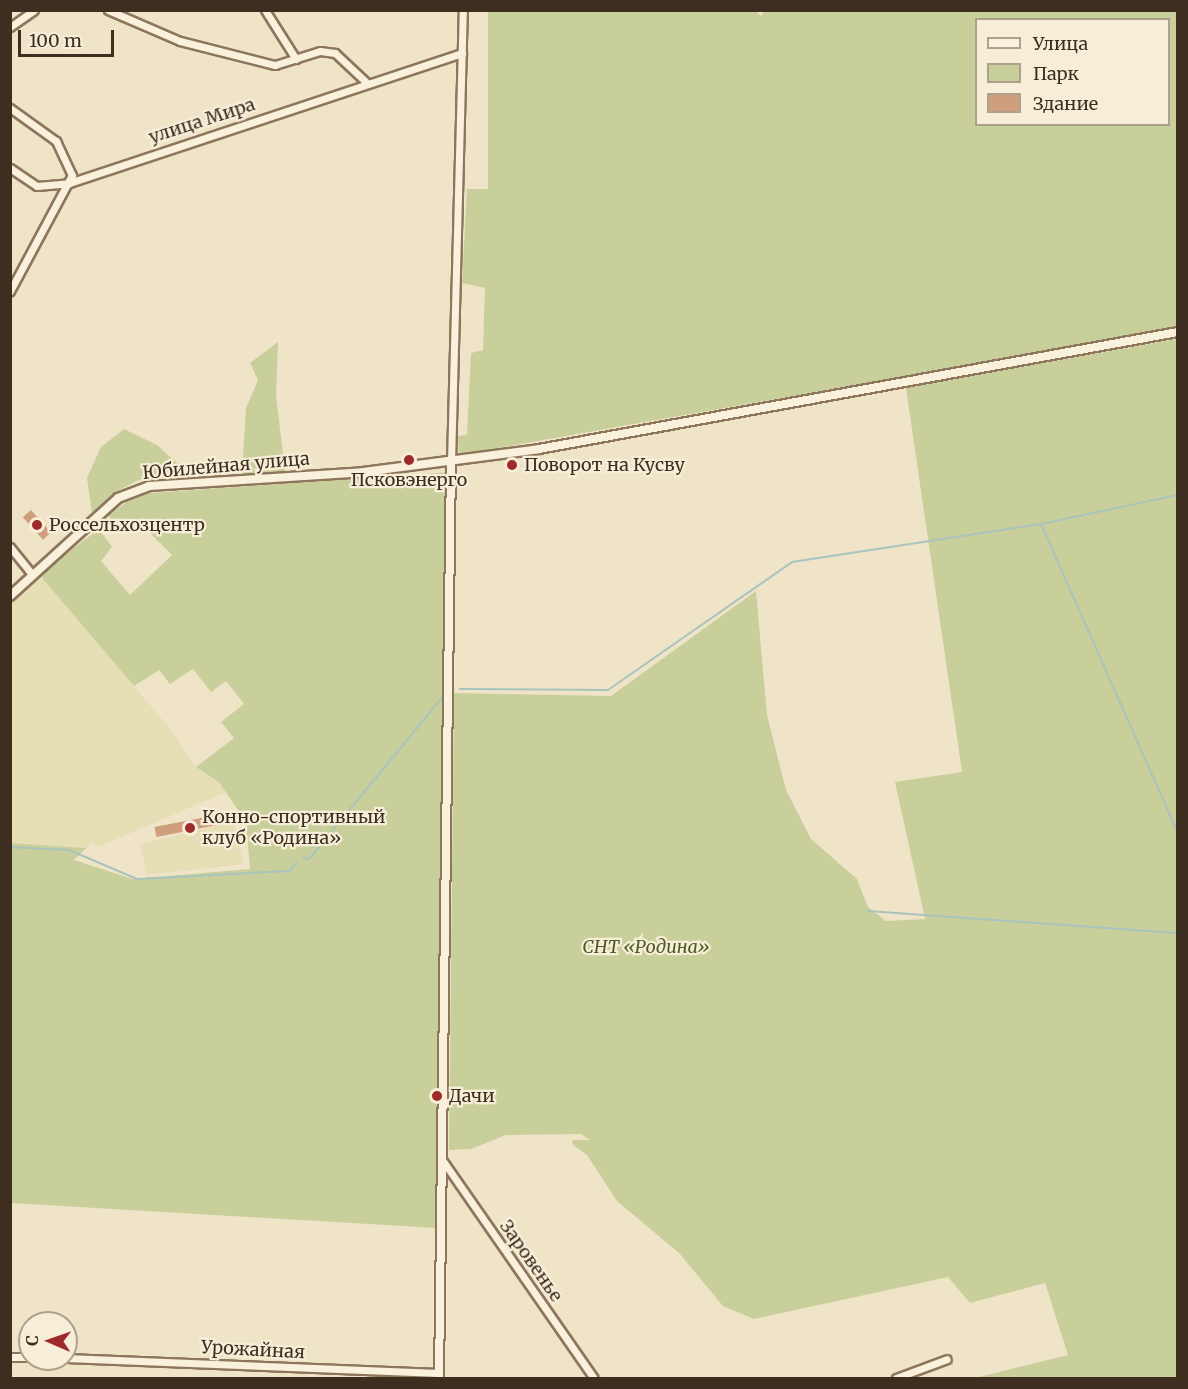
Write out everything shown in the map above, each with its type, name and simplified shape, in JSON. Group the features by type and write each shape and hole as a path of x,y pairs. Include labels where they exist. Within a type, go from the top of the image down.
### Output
{"street":[{"path":"10,27 34,10"},
{"path":"108,10 180,41 276,65 320,51 335,53 368,84"},
{"path":"265,10 296,59"},
{"path":"439,1376 451,462 463,10"},
{"name":"улица Мира","path":"10,168 37,186 69,183 462,52"},
{"path":"10,108 61,147 72,175 10,291"},
{"name":"Юбилейная улица","path":"10,596 118,498 149,486 451,462 1178,332"},
{"path":"10,547 33,575"},
{"name":"Заровенье","path":"443,1161 594,1378"},
{"name":"Урожайная","path":"78,1359 439,1376"},
{"path":"896,1378 947,1359"}],"shaded area":[{"path":"42,578 173,732 196,767 219,782 226,792 98,847 92,843 86,848 11,843 11,601"},
{"path":"234,822 244,864 147,875 140,844"}],"green space":[{"path":"755,10 761,16 765,10 1177,11 1177,328 459,455 458,436 467,435 471,353 483,350 485,288 462,283 467,189 488,189 488,11"},
{"name":"СНТ «Родина»","path":"1177,339 1177,1378 975,1378 1068,1355 1045,1283 970,1303 948,1277 754,1319 723,1306 679,1253 617,1201 587,1155 573,1145 572,1140 590,1140 581,1134 506,1135 471,1149 449,1150 454,693 611,696 756,591 767,715 786,790 811,839 857,879 868,907 886,921 925,919 895,782 962,772 906,388"},
{"path":"278,342 276,395 285,471 242,474 246,408 258,380 250,363"},
{"path":"124,429 157,445 188,473 139,480 115,492 92,512 87,478 101,447"},
{"path":"449,472 437,1228 11,1203 10,843 86,848 74,860 133,879 250,869 246,822 219,782 196,767 234,738 221,722 244,704 226,681 211,692 193,669 170,684 159,670 134,686 42,578 46,569 99,529 112,547 101,561 130,595 172,555 139,522 111,521 109,515 137,494"}],"building":[{"name":"Россельхозцентр","path":"31,510 51,532 43,540 23,517"},
{"name":"Конно-спортивный клуб «Родина»","path":"232,812 234,822 156,837 154,827"}],"waterway":[{"path":"460,689 608,690 792,562 1041,524 1178,495"},
{"path":"1041,524 1178,833"},
{"path":"303,858 309,859 445,694"},
{"path":"10,847 69,850 137,879 290,871 297,862"},
{"path":"868,911 1178,933"}],"place":[{"name":"Псковэнерго","path":"409,460"},
{"name":"Поворот на Кусву","path":"512,465"},
{"name":"Россельхозцентр","path":"37,525"},
{"name":"Конно-спортивный клуб «Родина»","path":"190,828"},
{"name":"Дачи","path":"437,1096"}]}
